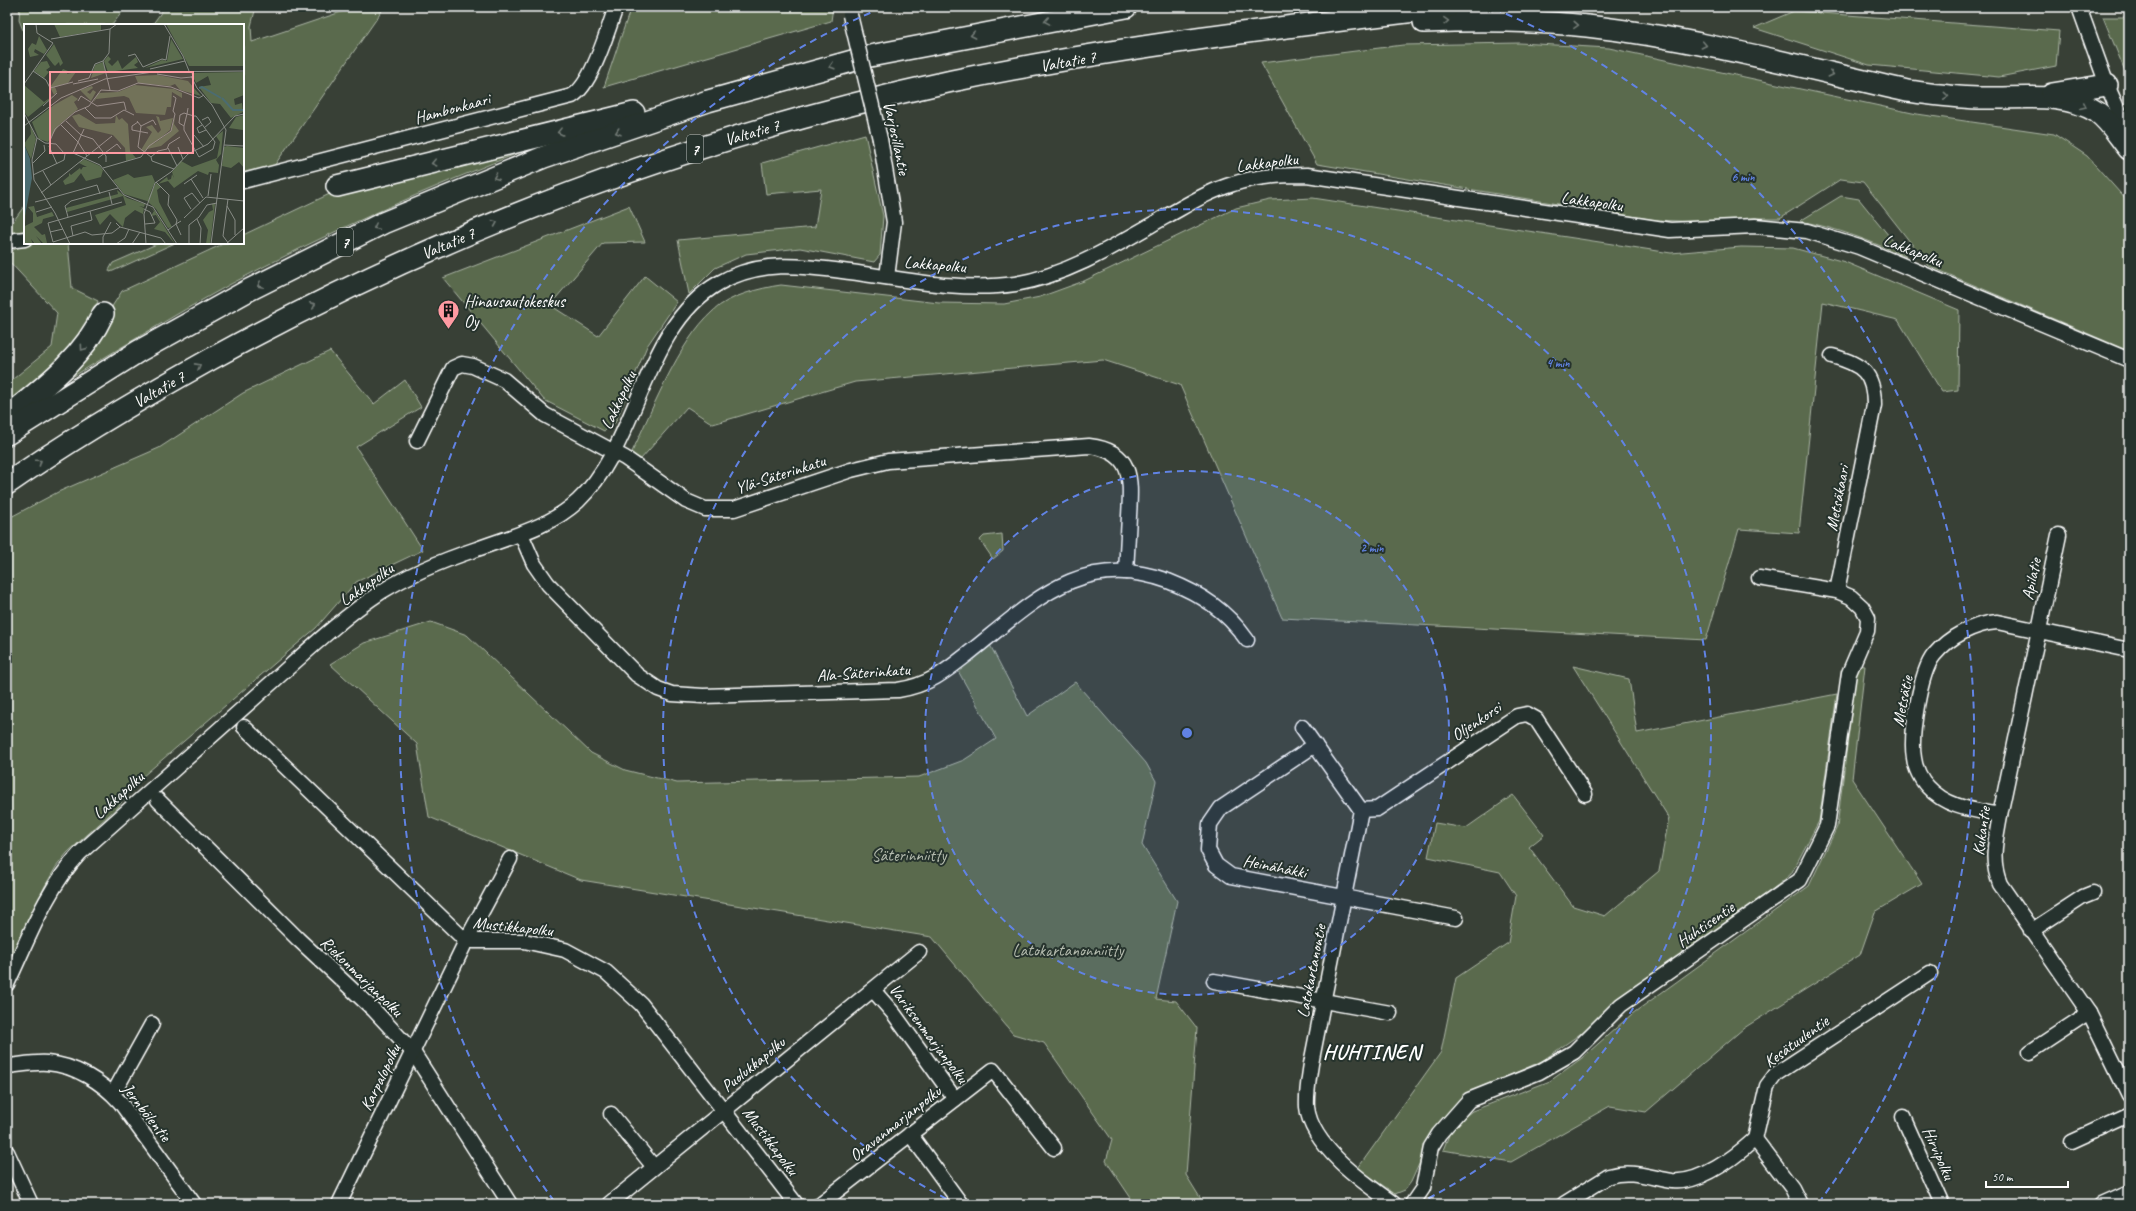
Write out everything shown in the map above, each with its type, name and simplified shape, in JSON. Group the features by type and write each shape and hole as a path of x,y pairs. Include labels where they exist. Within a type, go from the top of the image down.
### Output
{"highway":[{"name":"7","path":"7,434 146,347 249,290 383,223 544,157 708,101 870,56 1126,7"},
{"name":"Valtatie 7","path":"7,484 43,459 160,387 270,326 394,265 552,199 687,151 816,114 953,81 1240,33 1448,7"},
{"path":"1240,33 1330,30 1418,22 1469,21 1586,26 1675,39 1907,91 1946,96 2032,97 2073,101 2097,112 2113,128 2129,149"},
{"path":"2032,97 2107,85"},
{"path":"337,186 634,113 708,101"},
{"path":"7,417 79,353 94,332 103,314"}],"street":[{"name":"Hambonkaari","path":"244,181 572,96 580,91 589,77 616,7"},
{"path":"2079,7 2107,85 2129,135"},
{"name":"Varjosillantie","path":"849,11 880,139 894,222 887,277"},
{"name":"Lakkapolku","path":"7,984 52,891 66,867 312,647 376,595 397,582 430,566 520,534 555,519 575,504 594,481 613,451 672,329 690,306 717,284 753,269 795,265 887,277 980,286 1013,284 1036,279 1071,267 1223,188 1256,178 1282,175 1307,175 1670,230 1755,226 1807,231 1860,247 2129,360"},
{"path":"7,241 11,242 24,239"},
{"name":"Metsäkaari","path":"1832,356 1850,361 1861,368 1870,378 1874,388 1874,405 1837,591"},
{"name":"Ylä-Säterinkatu","path":"417,441 453,368 462,364 473,366 504,380 545,415 613,451 693,505 720,510 734,509 851,470 888,461 1089,446 1100,447 1112,451 1122,460 1130,477 1126,572"},
{"name":"Ala-Säterinkatu","path":"520,534 534,564 548,584 637,675 658,689 684,695 890,690 913,688 923,685 945,672 1028,605 1053,589 1088,576 1126,572 1145,574 1178,585 1194,593 1223,611 1236,624 1247,640"},
{"name":"Apilatie","path":"2038,631 2059,535"},
{"path":"1759,578 1837,591"},
{"name":"Huhtisentie","path":"1412,1204 1423,1188 1431,1147 1439,1134 1469,1100 1539,1072 1574,1052 1621,1005 1800,880 1827,826 1849,673 1868,626 1868,618 1862,607 1851,597 1837,591"},
{"name":"Metsätie","path":"2000,815 1964,808 1945,802 1927,787 1919,773 1914,758 1914,724 1918,703 1928,665 1934,656 1954,638 1983,623 1997,622 2038,631"},
{"path":"2038,631 2129,650"},
{"name":"Kukantie","path":"2038,631 2000,815 1994,849 1995,873 2000,884 2031,931 2089,1013 2129,1095"},
{"name":"Oljenkorsi","path":"1361,810 1377,809 1517,716 1527,714 1536,719 1585,794"},
{"name":"Mustikkapolku","path":"244,727 466,941 524,941 565,950 606,972 642,1004 796,1204"},
{"path":"1302,727 1361,810"},
{"name":"Heinähäkki","path":"1315,745 1221,808 1210,824 1208,850 1216,865 1231,876 1456,918"},
{"name":"Riekonmarjanpolku","path":"158,800 298,939 374,1010 413,1052 510,1204"},
{"name":"Latokartanontie","path":"1361,810 1323,1000 1308,1085 1307,1107 1311,1124 1323,1145 1334,1157 1394,1204"},
{"name":"Karpalopolku","path":"339,1204 466,941 510,859"},
{"path":"2031,931 2083,897 2093,893"},
{"name":"Puolukkapolku","path":"609,1204 919,952"},
{"name":"Kesätuulentie","path":"1755,1139 1767,1086 1771,1079 1790,1064 1930,973"},
{"path":"1214,981 1390,1013"},
{"name":"Variksenmarjanpolku","path":"873,990 894,1014 955,1099"},
{"path":"2030,1052 2089,1013"},
{"path":"113,1094 152,1024"},
{"name":"Jernbölentie","path":"7,1066 47,1063 72,1068 90,1077 113,1094 194,1204"},
{"name":"Oravanmarjanpolku","path":"820,1204 993,1070 1054,1148"},
{"path":"611,1114 654,1167"},
{"path":"2072,1141 2129,1115"},
{"name":"Hirvipolku","path":"1903,1117 1942,1204"},
{"path":"910,1134 961,1204"},
{"path":"1564,1204 1609,1176 1622,1172 1687,1182 1724,1162 1755,1139 1790,1184 1800,1204"},
{"path":"7,1152 31,1204"},
{"path":"2102,1204 2129,1192"}],"green space":[{"path":"20,7 126,7 113,24 24,24 24,32 19,20"},
{"path":"165,7 256,7 251,26 252,42 353,8 382,11 274,166 244,174 244,24 153,24"},
{"path":"631,7 833,7 831,21 604,87"},
{"path":"1794,11 2059,31 2056,66 1999,77 1869,65 1754,28"},
{"path":"2103,17 2129,17 2129,81"},
{"path":"1519,43 1609,48 1917,114 2054,134 2087,156 2129,203 2129,351 1929,266 1863,182 1841,179 1780,218 1754,218 1698,222 1655,220 1317,164 1261,63 1403,45"},
{"path":"865,134 883,216 880,255 874,262 800,248 746,254 715,268 689,294 678,240 815,227 821,189 766,194 762,163"},
{"path":"531,148 378,212 303,247 229,285 57,386 103,327 113,305 122,291 223,244 244,244 244,235 338,190"},
{"path":"1841,196 1859,199 1906,257 1854,236 1827,227 1800,221"},
{"path":"1313,198 1671,253 1741,247 1793,248 1845,262 1959,310 1958,390 1942,392 1898,320 1823,302 1799,533 1739,529 1706,640 1282,618 1180,385 1103,360 855,382 713,424 687,407 641,459 631,454 667,378 688,340 700,324 713,311 727,301 736,297 764,288 781,285 939,303 1004,304 1040,297 1084,281 1236,208 1270,200"},
{"path":"24,206 24,235 7,236 7,230"},
{"path":"629,206 645,242 603,243 550,305 598,336 645,276 677,302 647,346 615,423 604,431 544,400 443,278"},
{"path":"26,244 68,244 72,288 98,301 89,324 73,349 7,406 7,384 52,347 57,313 7,259 7,253"},
{"path":"157,244 173,244 110,272 109,270 113,263"},
{"path":"330,351 374,404 405,380 421,407 356,447 423,550 356,582 316,628 128,789 119,806 67,853 56,867 45,886 7,966 7,519 58,492 159,448 243,393"},
{"path":"1002,534 1003,551 993,559 980,540 984,536"},
{"name":"Säterinniitty","path":"431,622 467,635 591,753 625,770 677,783 919,777 964,760 996,739 957,669 989,643 1027,716 1075,682 1146,763 1156,781 1142,845 1177,901 1156,999 1176,1001 1197,1028 1186,1175 1204,1204 1135,1204 1106,1161 1112,1140 1044,1043 1013,1034 932,937 581,880 429,817 417,744 330,664 364,643"},
{"path":"1857,665 1865,666 1852,779 1922,884 1875,912 1860,955 1744,1028 1646,1112 1610,1106 1511,1162 1443,1150 1449,1135 1459,1121 1472,1111 1550,1081 1582,1058 1632,1014 1809,886 1837,827"},
{"path":"1573,666 1629,679 1637,733 1837,694 1819,821 1791,874 1760,900 1625,995 1580,1034 1542,1061 1468,1094 1433,1133 1411,1182 1405,1190 1395,1194 1358,1168 1441,1052 1456,978 1508,943 1516,896 1500,872 1428,857 1435,823 1466,828 1513,795 1544,835 1529,847 1573,906 1605,916 1659,871 1669,818"}],"place":[{"name":"Hinausautokeskus Oy","path":"449,330"}],"district":[{"name":"HUHTINEN","path":"1372,1052"}],"park label":[{"name":"Latokartanonniitty","path":"1068,950"}]}
